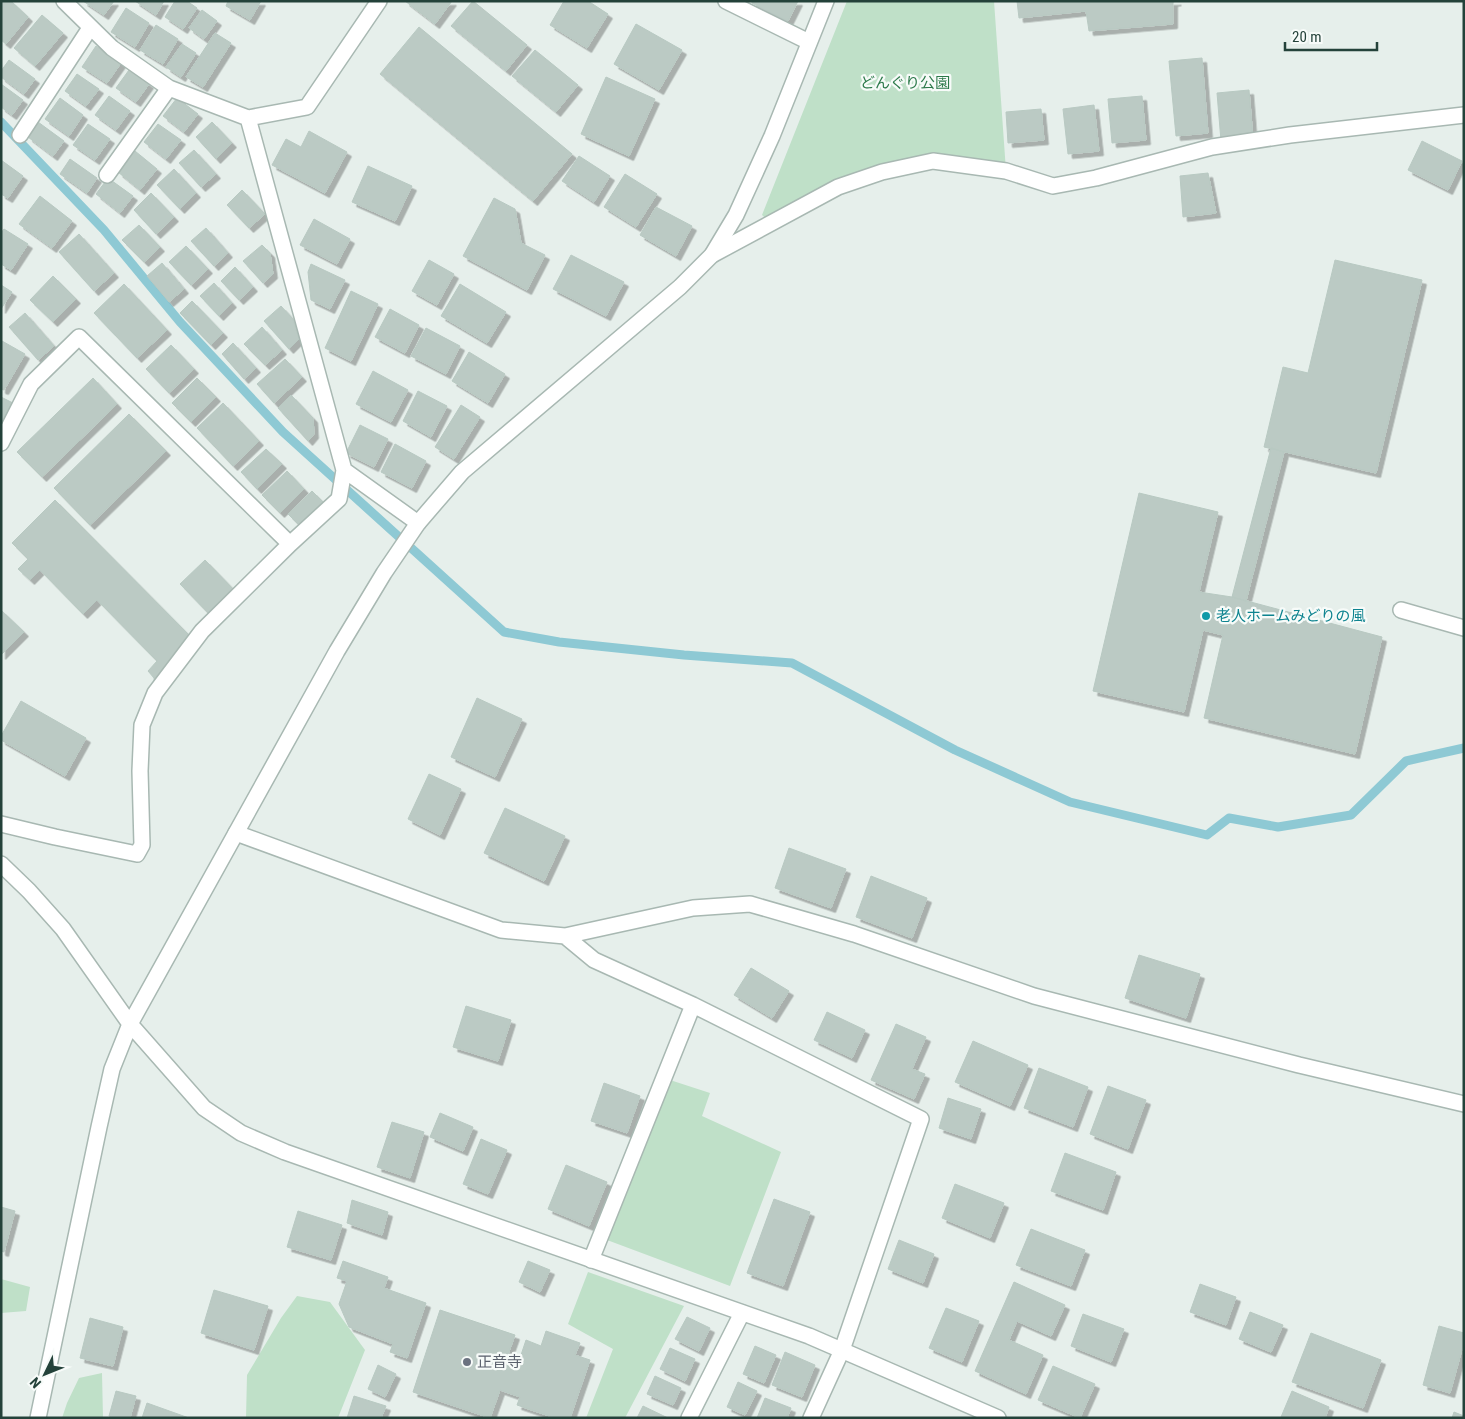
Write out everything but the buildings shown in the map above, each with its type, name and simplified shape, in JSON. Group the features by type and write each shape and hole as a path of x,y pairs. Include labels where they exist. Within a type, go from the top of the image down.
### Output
{"street":[{"path":"64,1 112,48 169,88 248,118 308,107 379,1"},
{"path":"726,1 809,42"},
{"path":"712,256 736,215 772,136 826,1"},
{"path":"20,135 90,28"},
{"path":"107,175 169,88"},
{"path":"38,1418 112,1069 130,1024 337,651 384,573 418,523 462,472 680,287 712,256 838,187 882,172 933,161 1006,171 1053,186 1096,178 1212,148 1290,135 1464,116"},
{"path":"1,824 137,854 142,845 140,771 142,725 155,693 202,631 290,544 339,499 344,470 248,118"},
{"path":"1,443 31,384 79,337 290,544"},
{"path":"344,470 418,523"},
{"path":"1400,610 1464,628"},
{"path":"236,833 500,930 565,936 694,908 750,904 854,934 1034,996 1289,1062 1464,1104"},
{"path":"1,864 29,891 63,929 130,1024 204,1108 241,1133 285,1152 809,1336 998,1418"},
{"path":"565,936 594,960 693,1005 921,1119 842,1350 811,1418"},
{"path":"591,1260 693,1005"},
{"path":"688,1418 742,1313"}],"green space":[{"name":"どんぐり公園","path":"847,1 994,1 1006,171 933,161 882,172 770,222 762,215"},
{"path":"670,1080 710,1093 702,1116 781,1152 730,1286 607,1240"},
{"path":"588,1272 684,1306 625,1418 586,1418 613,1349 568,1324"},
{"path":"1,1279 30,1287 26,1311 1,1313"},
{"path":"297,1296 330,1302 365,1350 338,1418 246,1418 247,1375 281,1318"},
{"path":"102,1373 103,1418 62,1418 79,1378"}],"waterway":[{"path":"1,122 104,230 180,322 283,432 504,632 559,642 684,655 792,663 955,750 1070,802 1207,835 1229,818 1278,827 1351,815 1406,761 1464,748"}],"place":[{"name":"老人ホームみどりの風","path":"1206,616"},
{"name":"正音寺","path":"467,1362"}]}
